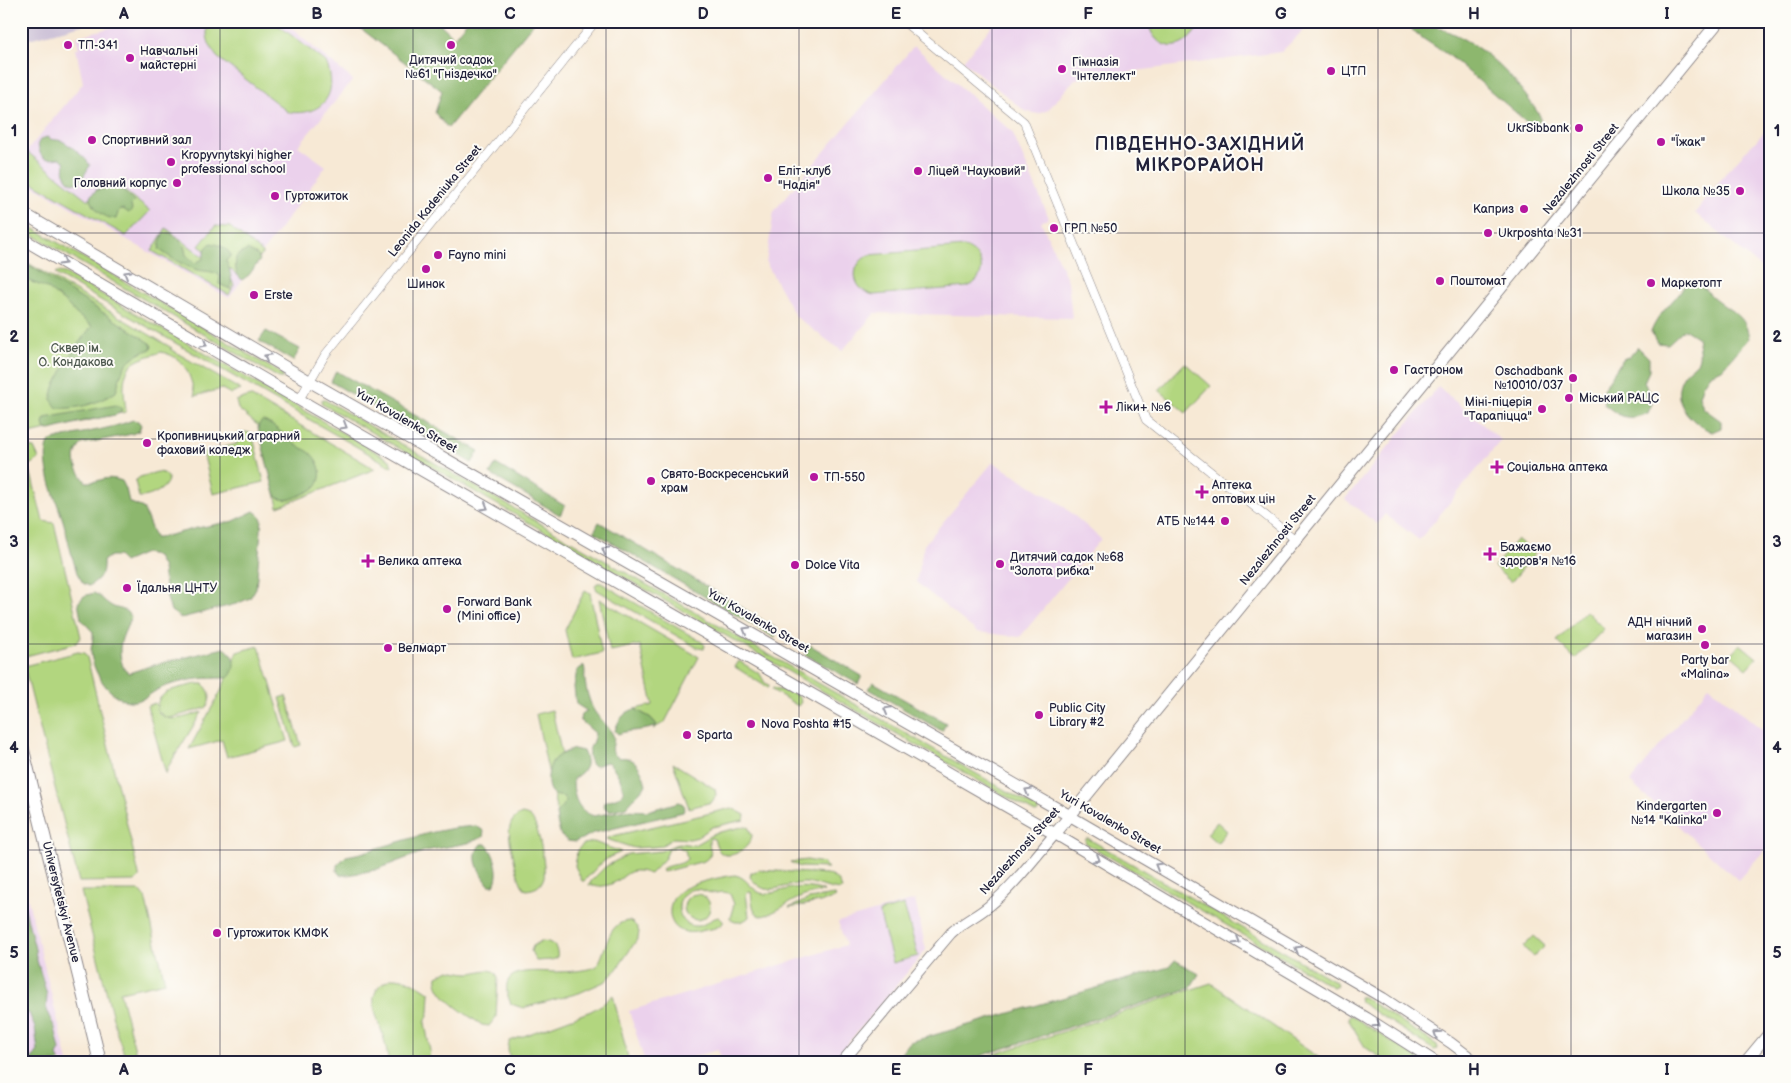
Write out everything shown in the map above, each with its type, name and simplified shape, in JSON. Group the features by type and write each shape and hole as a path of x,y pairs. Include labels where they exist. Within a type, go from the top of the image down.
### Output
{"main road":[{"name":"Nezalezhnosti Street","path":"1055,834 1720,21"},
{"name":"Yuri Kovalenko Street","path":"21,212 310,382 1070,816"},
{"path":"21,238 299,400 1055,834"},
{"name":"Universytetskyi Avenue","path":"21,742 100,1062"}],"street":[{"name":"Leonida Kadeniuka Street","path":"299,400 324,355 596,21"},
{"path":"903,21 1024,122 1146,420 1296,540"},
{"name":"Yuri Kovalenko Street","path":"1070,816 1382,998 1451,1043 1476,1062"},
{"path":"1055,834 1367,1018 1436,1062"},
{"name":"Nezalezhnosti Street","path":"842,1062 951,933 958,926 990,905 1055,834"},
{"path":"1745,1062 1770,1032"}],"shaded area":[{"path":"21,21 97,21 21,41"},
{"name":"Kropyvnytskyi higher professional school","path":"134,21 282,21 353,80 298,146 326,166 229,298 21,179 21,158 83,83 76,49 79,48 76,37"},
{"name":"Гімназія \"Інтеллект\"","path":"987,21 1313,21 1281,52 1075,79 1048,110 1038,114 1025,111 963,61 992,26"},
{"name":"Ліцей \"Науковий\"","path":"914,46 1012,132 1049,218 1041,222 1068,281 1072,318 875,313 842,351 796,317 766,263 774,211"},
{"name":"Школа №35","path":"1770,126 1770,275 1695,213 1728,170"},
{"path":"1438,387 1501,440 1419,540 1385,514 1377,524 1345,499"},
{"name":"Дитячий садок №68 \"Золота рибка\"","path":"993,462 1061,504 1101,539 1020,637 977,632 916,582 924,545"},
{"name":"Kindergarten №14 \"Kalinka\"","path":"1709,686 1770,736 1770,844 1738,880 1630,782"},
{"path":"21,872 68,1062 21,1062"},
{"path":"915,900 926,950 832,1062 722,1062 718,1050 672,1062 645,1062 629,1011 846,945 838,922"}],"green space":[{"path":"208,21 273,21 326,62 331,84 325,101 319,107 310,111 300,113 288,112 217,57 208,40"},
{"path":"351,21 437,21 454,37 467,21 535,21 448,128 435,113 442,91"},
{"path":"1149,21 1203,21 1188,40 1179,45 1172,46 1161,43 1156,39 1152,34"},
{"path":"1415,21 1426,23 1454,34 1483,52 1520,88 1540,116 1540,121 1534,126 1528,123 1451,57 1416,34 1411,28 1412,23"},
{"path":"47,137 65,143 89,163 90,166 80,181 73,183 68,180 64,172 64,161 60,158 47,159 42,156 38,143 41,139"},
{"path":"26,151 88,200 97,189 117,185 150,211 126,236 21,176 21,157"},
{"path":"114,187 120,188 134,202 129,213 123,209 119,210 116,219 107,217 99,212 90,196 97,190"},
{"path":"21,221 282,374 283,378 279,378 21,228"},
{"path":"215,226 230,227 263,253 243,279 199,246"},
{"path":"166,228 231,278 234,285 229,295 152,251"},
{"path":"164,233 170,233 177,238 184,245 186,255 195,263 203,259 206,248 211,243 227,250 231,255 226,261 231,275 230,289 219,284 220,276 217,274 197,270 180,263 159,249"},
{"path":"964,247 976,255 980,260 981,266 978,278 967,287 874,295 867,293 861,288 855,277 858,265 862,259 869,255"},
{"path":"247,250 257,255 260,260 249,275 242,280 236,270 236,257"},
{"name":"Сквер ім. О. Кондакова","path":"21,259 241,390 231,394 222,389 195,396 191,381 181,362 169,354 161,352 137,361 128,370 124,382 126,412 21,436"},
{"path":"21,260 149,342 152,346 151,349 135,356 126,364 116,392 88,405 73,408 57,408 51,399 54,387 74,349 92,326 47,288 21,278"},
{"path":"56,272 65,273 390,460 392,467 55,274"},
{"path":"1693,283 1704,289 1742,319 1749,338 1722,369 1710,374 1703,384 1699,396 1703,408 1721,421 1721,428 1712,432 1689,416 1680,401 1680,384 1684,375 1699,358 1697,337 1684,329 1668,344 1657,343 1651,332 1662,313 1685,285"},
{"path":"266,331 300,349 293,361 259,341"},
{"path":"1638,347 1649,358 1649,371 1644,382 1650,391 1653,401 1648,413 1635,417 1625,417 1604,404 1603,389 1623,359 1630,356"},
{"path":"1185,363 1211,386 1186,413 1159,390"},
{"path":"336,371 479,451 472,463 331,382"},
{"path":"250,396 375,469 278,507 261,428 238,409 236,401"},
{"path":"323,399 1038,809 1039,812 1035,813 322,404 321,400"},
{"path":"116,405 122,409 121,412 115,415 50,430 44,428 45,418"},
{"path":"133,420 138,421 141,425 139,431 82,444 78,449 75,459 77,468 86,482 111,478 122,481 129,502 143,508 155,538 234,521 254,511 262,519 256,588 250,598 236,604 181,618 171,611 166,595 163,568 157,557 145,553 124,562 118,556 110,556 103,561 103,570 99,578 89,586 83,583 77,573 50,482 46,459 47,449 50,441 113,427"},
{"path":"262,421 274,427 316,459 320,468 320,478 313,489 291,499 278,498 274,491 258,428"},
{"path":"245,432 250,433 253,437 264,482 213,494 203,452 237,444 235,435"},
{"path":"21,448 34,448 39,459 29,466 43,521 54,523 81,637 76,643 22,657"},
{"path":"496,464 565,506 560,515 490,474"},
{"path":"157,472 168,477 165,486 154,494 139,497 135,481 140,477"},
{"path":"599,522 776,628 775,638 594,532"},
{"path":"1517,539 1535,554 1511,582 1494,567"},
{"path":"597,583 601,583 702,642 705,645 704,649 698,648 597,590 595,586"},
{"path":"585,590 590,593 602,653 572,660 565,630"},
{"path":"94,593 113,607 126,611 131,617 120,648 121,660 127,672 224,648 233,658 234,667 231,675 228,678 196,679 172,684 135,701 127,701 118,697 104,685 95,668 91,651 93,632 81,619 78,603 84,596"},
{"path":"599,599 699,657 665,722 653,729 657,725 651,718 635,709 653,705 640,645 610,651"},
{"path":"1586,611 1604,629 1575,659 1557,641"},
{"path":"1740,644 1757,658 1747,669 1731,655"},
{"path":"810,645 862,676 858,684 804,654"},
{"path":"259,646 288,741 227,757 222,740 189,749 221,691 237,652"},
{"path":"78,652 84,653 87,657 139,875 139,878 135,881 79,882 24,666"},
{"path":"739,661 760,674 765,683 770,686 768,688 735,667"},
{"path":"584,666 585,684 592,707 613,735 612,749 614,754 618,757 631,759 642,773 646,785 626,807 609,811 603,806 604,802 621,796 624,792 619,776 609,763 606,762 596,766 592,765 590,760 589,752 595,733 580,720 581,714 587,711 576,704 574,687 577,670"},
{"path":"873,682 946,723 942,731 869,689"},
{"path":"203,684 208,689 210,698 206,708 170,718 163,716 171,719 177,719 202,712 168,767 166,774 147,706 155,703 157,707 158,701 162,696 178,688"},
{"path":"773,688 788,690 799,697 801,702 798,706 772,690"},
{"path":"286,696 301,745 295,747 280,698"},
{"path":"635,709 651,718 657,725 649,729 618,734 615,731 620,720 625,714"},
{"path":"552,710 579,832 562,836 536,714"},
{"path":"574,749 583,751 586,761 585,768 573,779 573,785 577,802 588,814 594,816 625,810 647,811 679,802 685,807 683,812 594,833 575,842 568,841 561,836 556,813 566,802 564,797 554,795 548,787 548,773 556,757"},
{"path":"673,763 715,789 716,795 712,802 689,808"},
{"path":"732,808 745,815 744,820 712,827 698,837 690,839 673,838 661,846 634,848 606,839 613,836"},
{"path":"522,814 530,817 535,824 544,865 543,880 535,888 526,890 517,872 509,834 512,822"},
{"path":"1217,822 1227,831 1217,843 1207,834"},
{"path":"476,826 484,831 483,837 468,843 425,851 375,870 348,875 340,875 337,871 337,865 346,856 429,833"},
{"path":"748,827 752,835 751,840 735,854 725,855 721,853 714,839 710,838 711,853 704,861 663,872 662,869 665,867 681,863 687,859 685,850 677,846 669,849 665,858 650,874 635,871 611,884 589,885 605,867 628,854 661,851 679,843 694,845 715,833"},
{"path":"1086,839 1336,982 1337,985 1333,987 1087,844 1085,842"},
{"path":"594,842 621,852 608,858 582,881 575,866 577,850 584,844"},
{"path":"481,844 486,844 496,864 497,875 494,885 489,885 477,865 476,854"},
{"path":"807,860 823,863 828,868 800,867 790,862"},
{"path":"759,870 827,874 838,880 842,889 838,890 808,883 765,889 750,877 751,873"},
{"path":"735,875 739,876 757,891 765,894 797,887 824,891 810,894 761,916 755,911 751,892 746,893 749,917 742,921 734,922 730,918 734,904 730,894 725,892 711,893 696,889 688,891 683,895 680,902 680,915 684,921 690,925 698,926 719,917 723,923 715,928 691,933 682,931 673,924 670,907 679,892 698,883"},
{"path":"81,891 140,891 145,897 165,982 120,992 138,1062 127,1062 117,1034"},
{"path":"21,893 47,995 46,1010 55,1028 60,1050 57,1056 60,1062 29,1062 38,1051 35,1028 29,1013 21,1013 21,966 23,961 21,947"},
{"path":"697,894 706,898 710,907 706,916 697,920 688,916 684,907 688,898"},
{"path":"834,895 836,897 830,900 789,908 809,899"},
{"path":"904,905 918,956 893,963 879,912"},
{"path":"629,921 637,927 639,932 638,938 617,969 606,981 579,993 523,1008 511,1004 507,992 507,983 511,977 525,972 570,971 596,967 611,932 621,923"},
{"path":"1534,936 1545,946 1534,957 1523,947"},
{"path":"541,941 554,945 557,951 557,958 536,961 531,951 533,946"},
{"path":"1175,960 1199,974 1190,988 962,1062 894,1062 910,1042 1169,967"},
{"path":"449,970 469,973 490,970 496,974 498,978 496,1017 489,1026 482,1025 461,1010 440,990 437,976"},
{"path":"393,978 413,982 430,993 429,1012 425,1023 430,1051 428,1062 390,1062 388,1059 375,1010 374,996 377,989 383,983"},
{"path":"1211,983 1325,1062 971,1062"},
{"path":"613,995 629,1062 511,1062 508,1049 510,1041 591,1011"},
{"path":"1359,997 1363,997 1437,1045 1438,1049 1434,1050 1360,1002"},
{"path":"1350,1015 1423,1062 1387,1062 1365,1047 1348,1019"}],"place":[{"name":"ТП-341","path":"68,45"},
{"name":"Дитячий садок №61 \"Гніздечко\"","path":"451,45"},
{"name":"Навчальні майстерні","path":"130,58"},
{"name":"Гімназія \"Інтеллект\"","path":"1062,69"},
{"name":"ЦТП","path":"1331,71"},
{"name":"UkrSibbank","path":"1579,128"},
{"name":"Спортивний зал","path":"92,140"},
{"name":"\"Їжак\"","path":"1661,142"},
{"name":"Kropyvnytskyi higher professional school","path":"171,162"},
{"name":"Ліцей \"Науковий\"","path":"918,171"},
{"name":"Еліт-клуб \"Надія\"","path":"768,178"},
{"name":"Головний корпус","path":"177,183"},
{"name":"Школа №35","path":"1740,191"},
{"name":"Гуртожиток","path":"275,196"},
{"name":"Каприз","path":"1524,209"},
{"name":"ГРП №50","path":"1054,228"},
{"name":"Ukrposhta №31","path":"1488,233"},
{"name":"Fayno mini","path":"438,255"},
{"name":"Шинок","path":"426,269"},
{"name":"Поштомат","path":"1440,281"},
{"name":"Маркетопт","path":"1651,283"},
{"name":"Erste","path":"254,295"},
{"name":"Гастроном","path":"1394,370"},
{"name":"Oschadbank №10010/037","path":"1573,378"},
{"name":"Міський РАЦС","path":"1569,398"},
{"name":"Ліки+ №6","path":"1106,407"},
{"name":"Міні-піцерія \"Тарапіцца\"","path":"1542,409"},
{"name":"Кропивницький аграрний фаховий коледж","path":"147,443"},
{"name":"Соціальна аптека","path":"1497,467"},
{"name":"ТП-550","path":"814,477"},
{"name":"Свято-Воскресенський храм","path":"651,481"},
{"name":"Аптека оптових цін","path":"1202,492"},
{"name":"АТБ №144","path":"1225,521"},
{"name":"Бажаємо здоров'я №16","path":"1490,554"},
{"name":"Велика аптека","path":"368,561"},
{"name":"Дитячий садок №68 \"Золота рибка\"","path":"1000,564"},
{"name":"Dolce Vita","path":"795,565"},
{"name":"Їдальня ЦНТУ","path":"127,588"},
{"name":"Forward Bank (Mini office)","path":"447,609"},
{"name":"АДН нічний магазин","path":"1702,629"},
{"name":"Party bar «Malina»","path":"1705,645"},
{"name":"Велмарт","path":"388,648"},
{"name":"Public City Library #2","path":"1039,715"},
{"name":"Nova Poshta #15","path":"751,724"},
{"name":"Sparta","path":"687,735"},
{"name":"Kindergarten №14 \"Kalinka\"","path":"1717,813"},
{"name":"Гуртожиток КМФК","path":"217,933"}],"district":[{"name":"ПІВДЕННО-ЗАХІДНИЙ МІКРОРАЙОН","path":"1200,154"}]}
